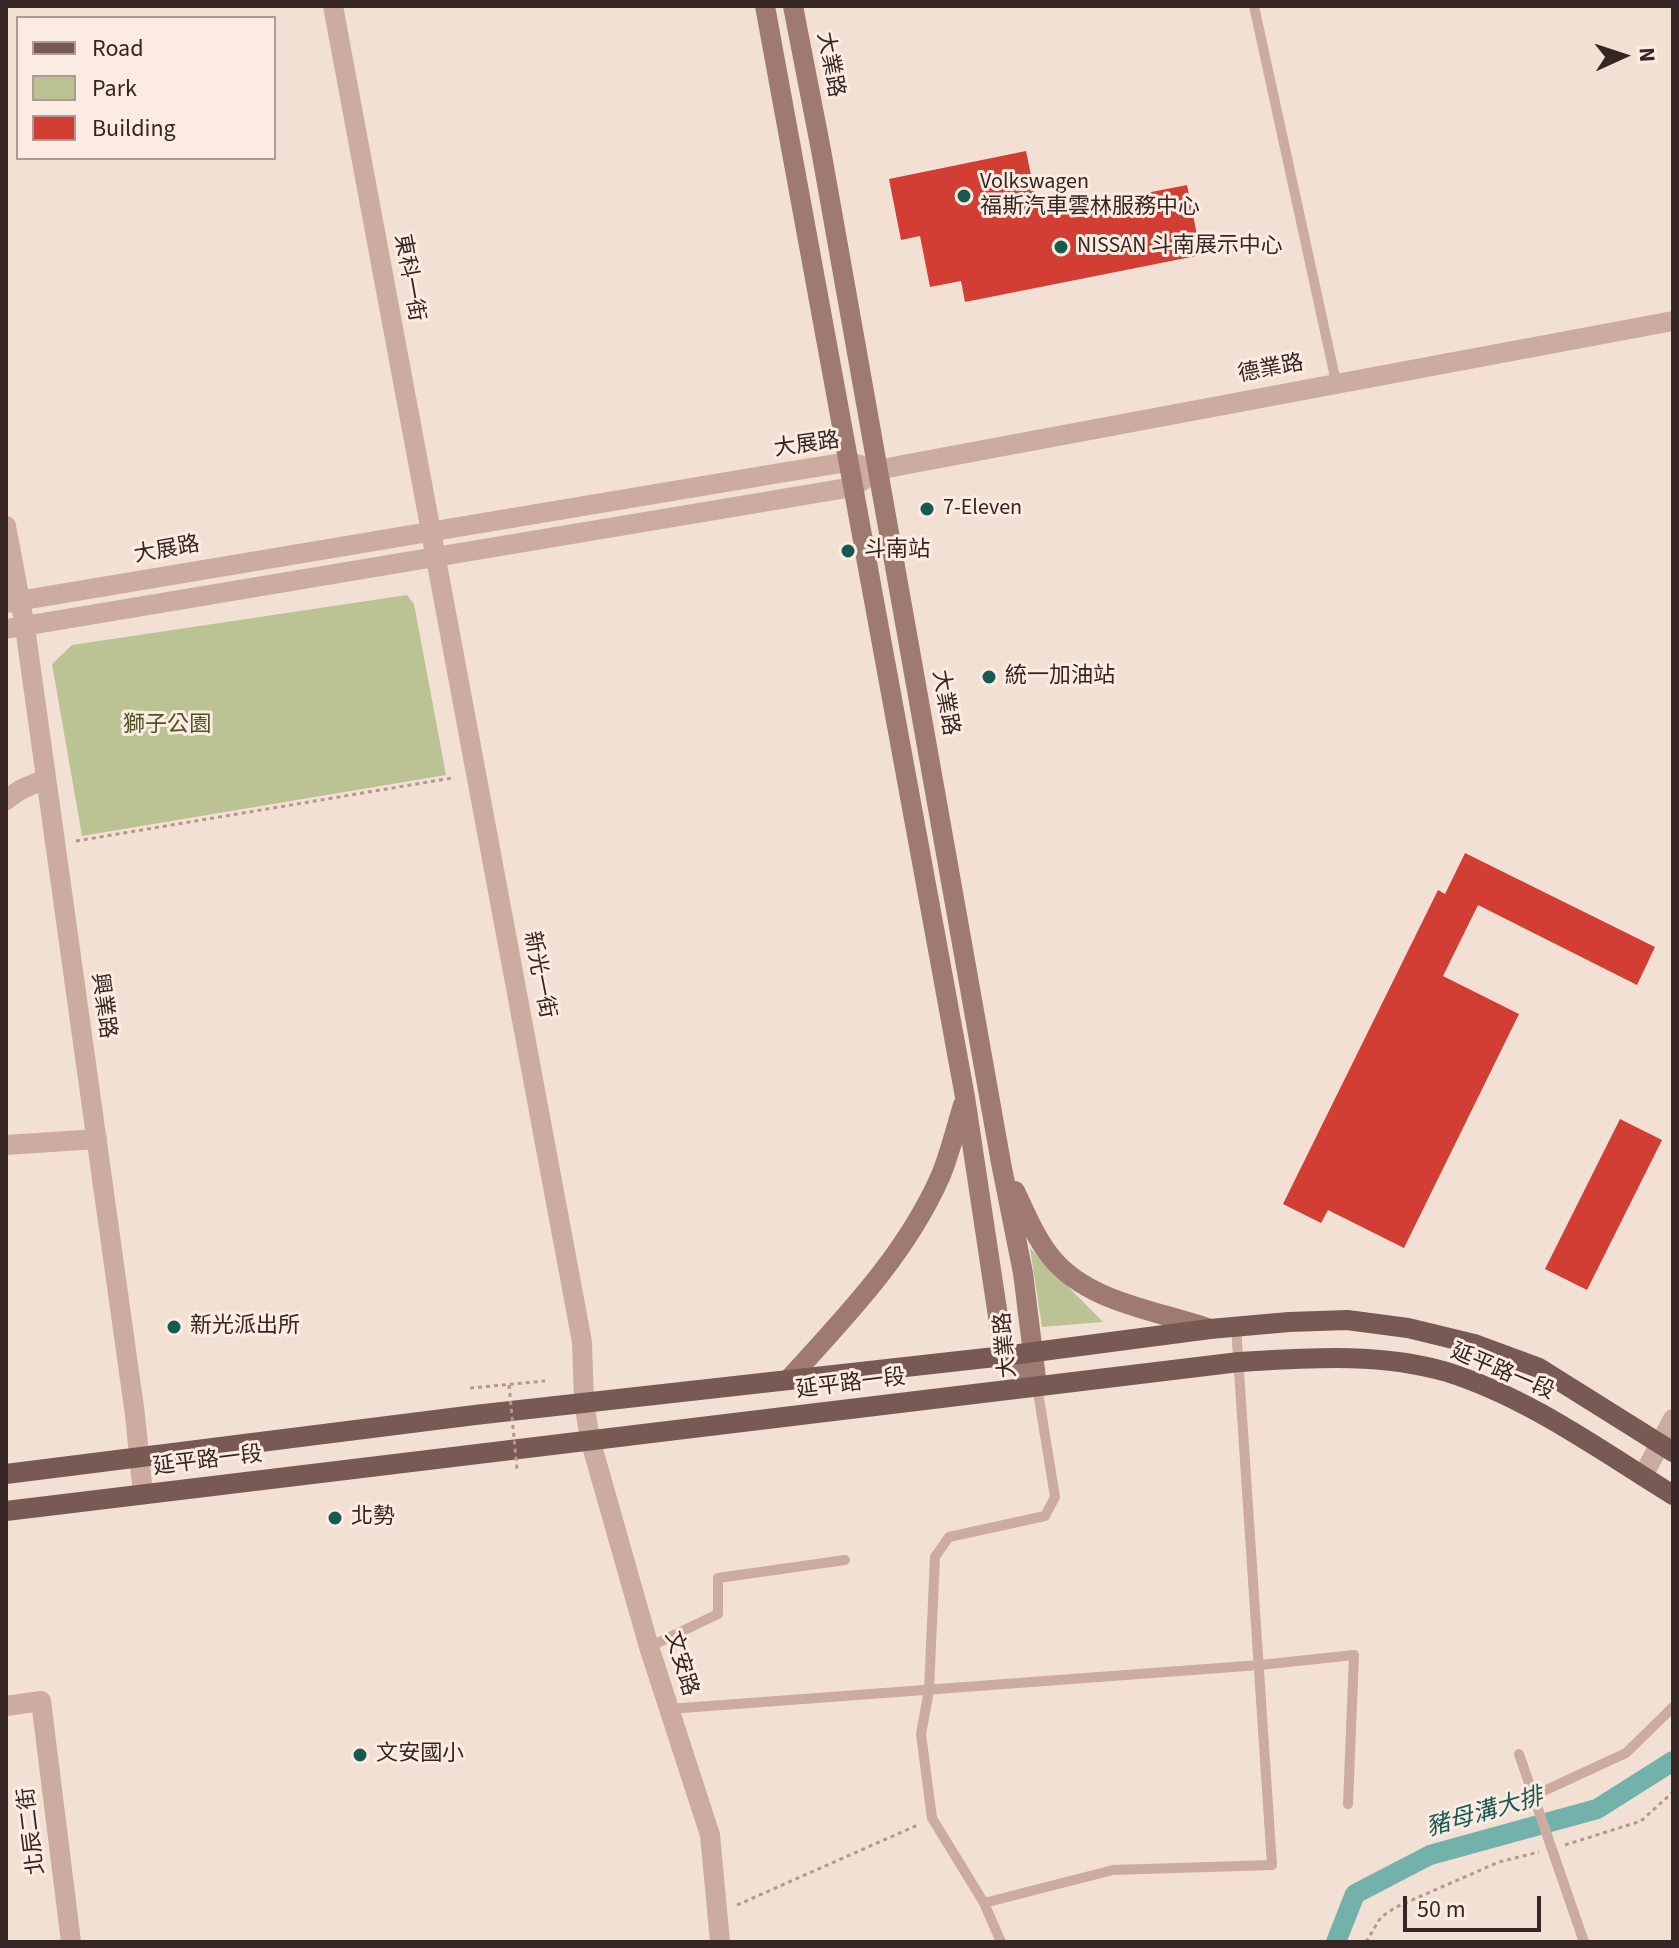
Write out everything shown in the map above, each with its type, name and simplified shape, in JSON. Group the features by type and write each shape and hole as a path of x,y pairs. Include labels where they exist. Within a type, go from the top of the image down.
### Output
{"main road":[{"name":"大業路","path":"765,6 965,1097 1004,1356 1037,1386"},
{"name":"大業路","path":"793,6 1023,1273 1037,1386"},
{"path":"793,154 821,150"},
{"path":"886,662 912,656"},
{"path":"940,959 964,954"},
{"path":"788,1380 866,1294 905,1242 941,1174 965,1097"},
{"path":"1001,1163 1035,1235 1053,1260 1080,1283 1125,1304 1210,1329"},
{"name":"延平路一段","path":"6,1474 584,1402 1004,1356 1236,1326 1347,1320 1474,1344 1539,1368 1666,1447"},
{"path":"1428,1369 1437,1335"},
{"name":"延平路一段","path":"6,1511 1239,1362 1315,1357 1384,1361 1445,1372 1480,1385 1532,1408 1673,1495"}],"street":[{"name":"東科一街","path":"333,6 435,558"},
{"name":"德業路","path":"878,470 1673,321"},
{"name":"大展路","path":"13,601 848,462 878,470"},
{"path":"16,628 853,487 878,470"},
{"name":"興業路","path":"6,526 16,628 45,779 97,1139 143,1494"},
{"name":"新光一街","path":"435,558 582,1342 584,1402"},
{"path":"6,800 45,779"},
{"path":"6,1145 97,1139"},
{"name":"文安路","path":"584,1402 590,1439 649,1647 710,1835 720,1942"},
{"path":"1643,1476 1666,1447 1673,1419"},
{"name":"北辰二街","path":"6,1706 41,1701 71,1942"}],"lane":[{"path":"1254,6 1336,382"},
{"path":"984,1903 1113,1870 1272,1865 1236,1326"},
{"path":"1001,1942 984,1903 932,1818 921,1734 929,1690 935,1557 949,1537 1045,1516 1055,1497 1037,1386"},
{"path":"649,1647 718,1614 718,1578 845,1560"},
{"path":"669,1709 1260,1665 1354,1655 1348,1804"},
{"path":"1533,1796 1626,1753 1673,1707"},
{"path":"1519,1754 1584,1942"}],"path":[{"path":"72,842 452,778"},
{"path":"470,1388 545,1381"},
{"path":"509,1385 517,1469"},
{"path":"1366,1942 1381,1917 1396,1907 1499,1862 1641,1821 1673,1792"},
{"path":"718,1913 932,1818"}],"green space":[{"name":"獅子公園","path":"407,595 414,604 446,775 82,836 52,664 72,645"},
{"path":"1030,1248 1103,1322 1042,1327"}],"building":[{"name":"NISSAN 斗南展示中心","path":"1026,151 1039,214 1187,185 1201,255 965,302 961,281 930,287 920,236 901,240 889,179"},
{"path":"1465,853 1655,947 1637,985 1478,905 1443,976 1519,1014 1404,1248 1328,1210 1321,1223 1283,1204 1438,890 1445,894"},
{"path":"1620,1119 1662,1140 1587,1290 1545,1269"}],"waterway":[{"name":"豬母溝大排","path":"1336,1942 1355,1894 1430,1855 1597,1809 1673,1761"}],"place":[{"name":"Volkswagen 福斯汽車雲林服務中心","path":"964,196"},
{"name":"NISSAN 斗南展示中心","path":"1061,247"},
{"name":"7-Eleven","path":"927,509"},
{"name":"斗南站","path":"848,551"},
{"name":"統一加油站","path":"989,677"},
{"name":"新光派出所","path":"174,1327"},
{"name":"北勢","path":"335,1518"},
{"name":"文安國小","path":"360,1755"}]}
